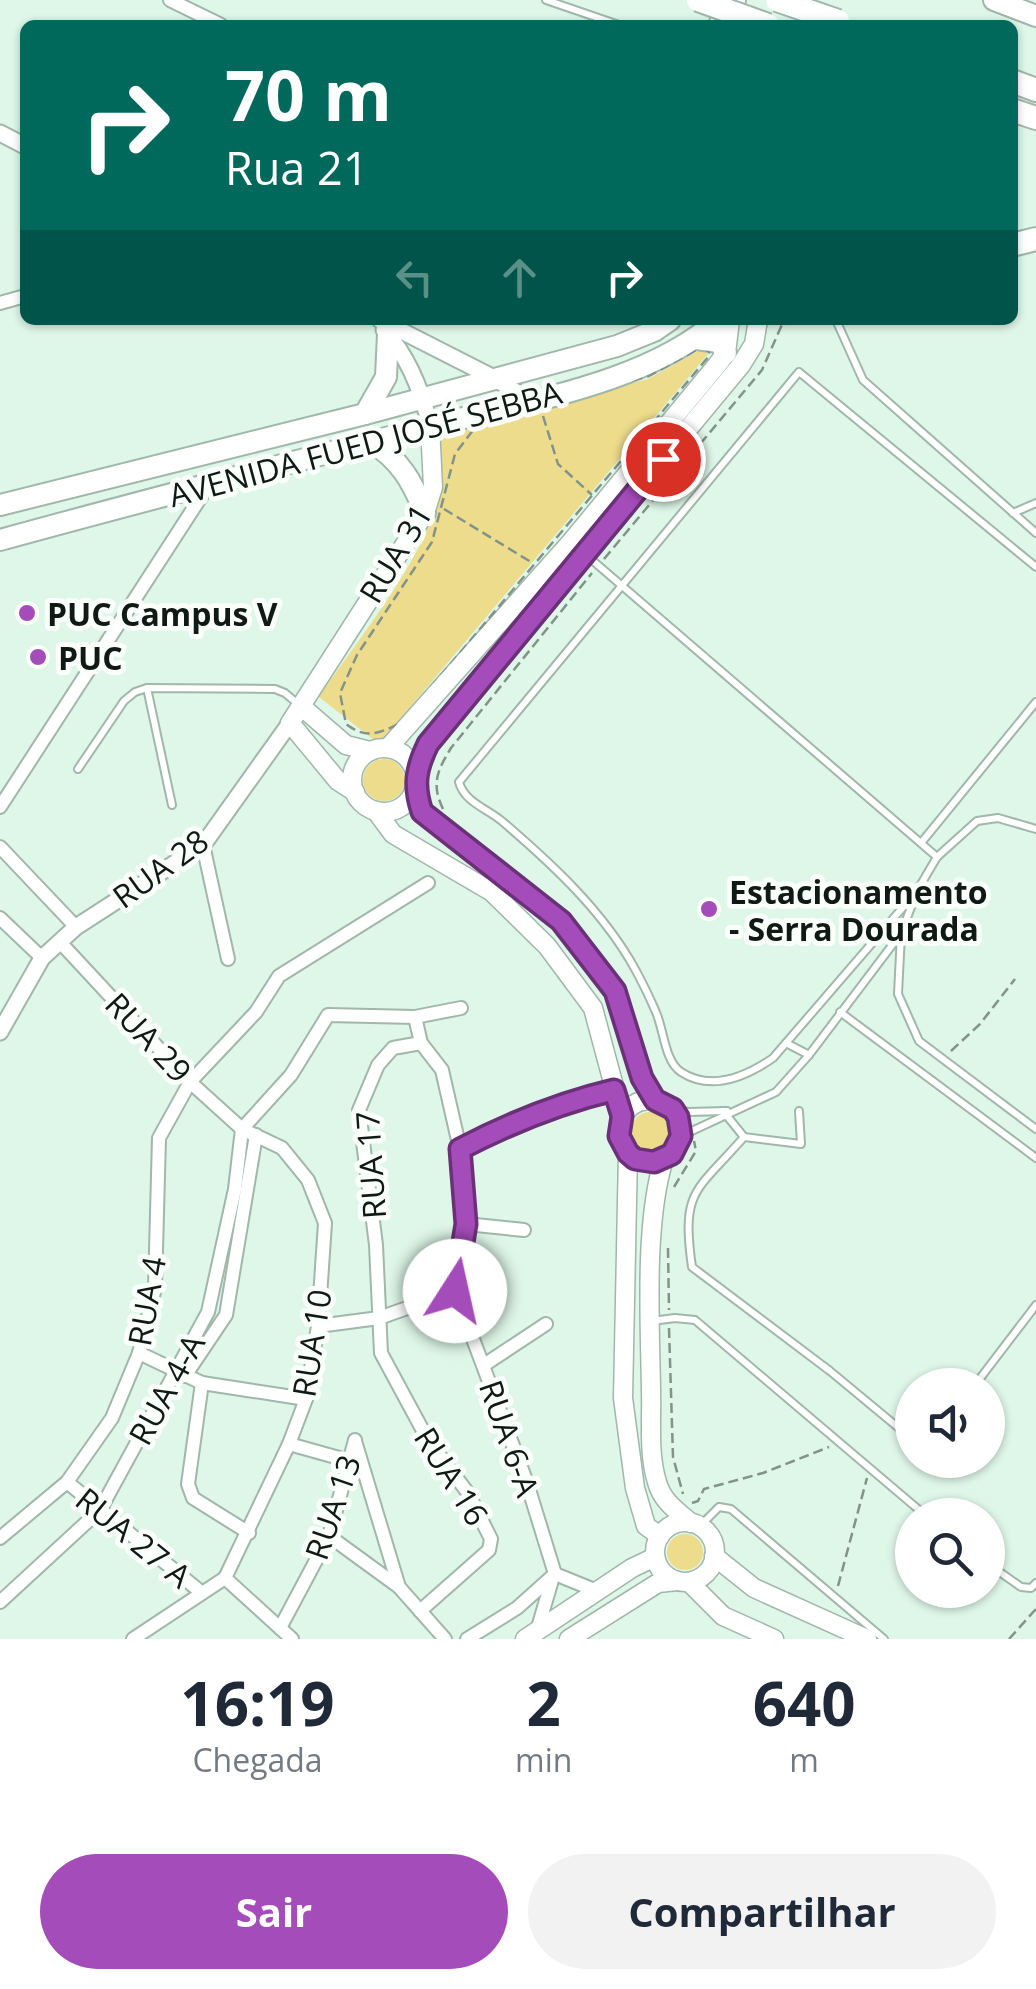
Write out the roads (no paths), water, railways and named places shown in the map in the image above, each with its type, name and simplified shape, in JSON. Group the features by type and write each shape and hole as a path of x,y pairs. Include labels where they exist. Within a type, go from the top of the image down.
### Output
{"highway":[{"path":"698,0 755,20"},
{"path":"777,0 835,20"}],"main road":[{"path":"994,0 1036,16"},
{"path":"365,414 386,377 381,325"},
{"name":"AVENIDA FUED JOSÉ SEBBA","path":"0,505 424,399 617,346 663,325"},
{"name":"AVENIDA FUED JOSÉ SEBBA","path":"0,540 430,426 537,403 663,359 712,325"},
{"path":"584,554 598,499 726,353 729,325"},
{"path":"376,810 395,810 410,799 428,744 741,365 754,344 757,325"},
{"path":"696,339 719,342 726,353"},
{"name":"RUA 31","path":"296,715 432,508 430,426"},
{"path":"371,442 398,463 432,508"},
{"path":"584,554 539,568 379,749 356,764 353,774 360,800 376,810 393,834 492,892 547,946 593,1008 622,1116 619,1136 628,1153 623,1398 635,1488 646,1526 660,1536"},
{"path":"296,715 346,746 406,755 422,812 561,921 615,991 642,1078 655,1100 673,1109 687,1133 664,1159 644,1162 628,1153"},
{"path":"296,715 338,782 355,792"},
{"path":"622,1116 636,1103 655,1100"},
{"path":"570,1639 658,1583 683,1582 706,1573 714,1556 712,1539 696,1519 670,1506 658,1486 652,1458 660,1320 655,1187 664,1159"},
{"path":"696,1519 674,1524 660,1536 655,1557 662,1572 683,1582 723,1616 774,1639"},
{"path":"714,1556 754,1588 867,1639"},
{"path":"531,1635 655,1557"}],"street":[{"path":"170,0 211,20"},
{"path":"381,325 494,378 537,403"},
{"name":"RUA 31","path":"381,325 398,345 424,399 430,426"},
{"path":"0,805 210,483"},
{"name":"RUA 28","path":"0,1032 42,958 59,941 203,846 296,715"},
{"path":"203,846 228,958"},
{"path":"0,847 76,927"},
{"path":"190,1082 256,1012 279,976 428,883"},
{"path":"0,918 42,958"},
{"name":"RUA 29","path":"59,941 190,1082 249,1132"},
{"path":"249,1132 291,1076 328,1015 416,1017 461,1008"},
{"path":"318,1326 378,1318 455,1291 466,1224 460,1149 442,1070 420,1044 416,1017"},
{"name":"RUA 17","path":"378,1318 376,1245 359,1110 378,1064 393,1048 420,1044"},
{"name":"RUA 4","path":"0,1538 67,1482 112,1418 139,1353 155,1288 159,1138 190,1082"},
{"path":"460,1149 502,1127 570,1100 614,1090"},
{"name":"RUA 10","path":"225,1578 249,1533 306,1400 318,1326 325,1223 308,1180 282,1148 249,1132"},
{"name":"RUA 4-A","path":"0,1602 100,1510 180,1373 208,1312 249,1132"},
{"path":"466,1224 524,1230"},
{"name":"RUA 6-A","path":"455,1291 528,1483 555,1574"},
{"name":"RUA 16","path":"378,1318 381,1353 428,1440 468,1493 491,1538 489,1550 420,1612"},
{"path":"484,1364 546,1324"},
{"path":"139,1353 202,1383 306,1400"},
{"path":"202,1383 188,1484 192,1498 249,1533"},
{"name":"RUA 13","path":"280,1628 329,1536 355,1440 400,1587"},
{"path":"289,1444 350,1460"},
{"name":"RUA 27 A","path":"67,1482 202,1593"},
{"path":"329,1536 400,1587 444,1639"},
{"path":"555,1574 597,1591"},
{"path":"531,1635 555,1574"},
{"path":"467,1639 517,1608 555,1574"},
{"path":"133,1639 225,1578 292,1639"}],"lane":[{"path":"546,0 604,20"},
{"path":"588,20 590,15"},
{"path":"841,325 863,380 1036,533"},
{"path":"917,891 764,1064 734,1078 711,1082 679,1071 673,1064 651,1001 632,964 562,874 461,790 459,782 799,372 1036,567"},
{"path":"1013,513 1036,503"},
{"path":"584,554 937,856"},
{"path":"78,769 124,701 147,688 274,690 285,693 296,715"},
{"path":"147,688 172,805"},
{"path":"920,842 1036,702"},
{"path":"687,1133 776,1092 809,1056 900,934 917,891 937,856 977,821 998,818 1036,829"},
{"path":"900,934 898,994 919,1041 1036,1129"},
{"path":"840,1012 1036,1158"},
{"path":"786,1043 809,1056"},
{"path":"673,1109 724,1113 744,1137 800,1144 800,1111"},
{"path":"744,1137 690,1200 686,1226 692,1267 830,1371 895,1426"},
{"path":"988,1368 1036,1305"},
{"path":"660,1320 695,1320 905,1498"},
{"path":"696,1519 720,1507 731,1509 884,1639"},
{"path":"1005,1575 1021,1586 1031,1588 1036,1583"}],"place":[{"name":"PUC Campus V","path":"27,613"},
{"name":"PUC","path":"38,657"},
{"name":"Estacionamento - Serra Dourada","path":"709,909"}]}
